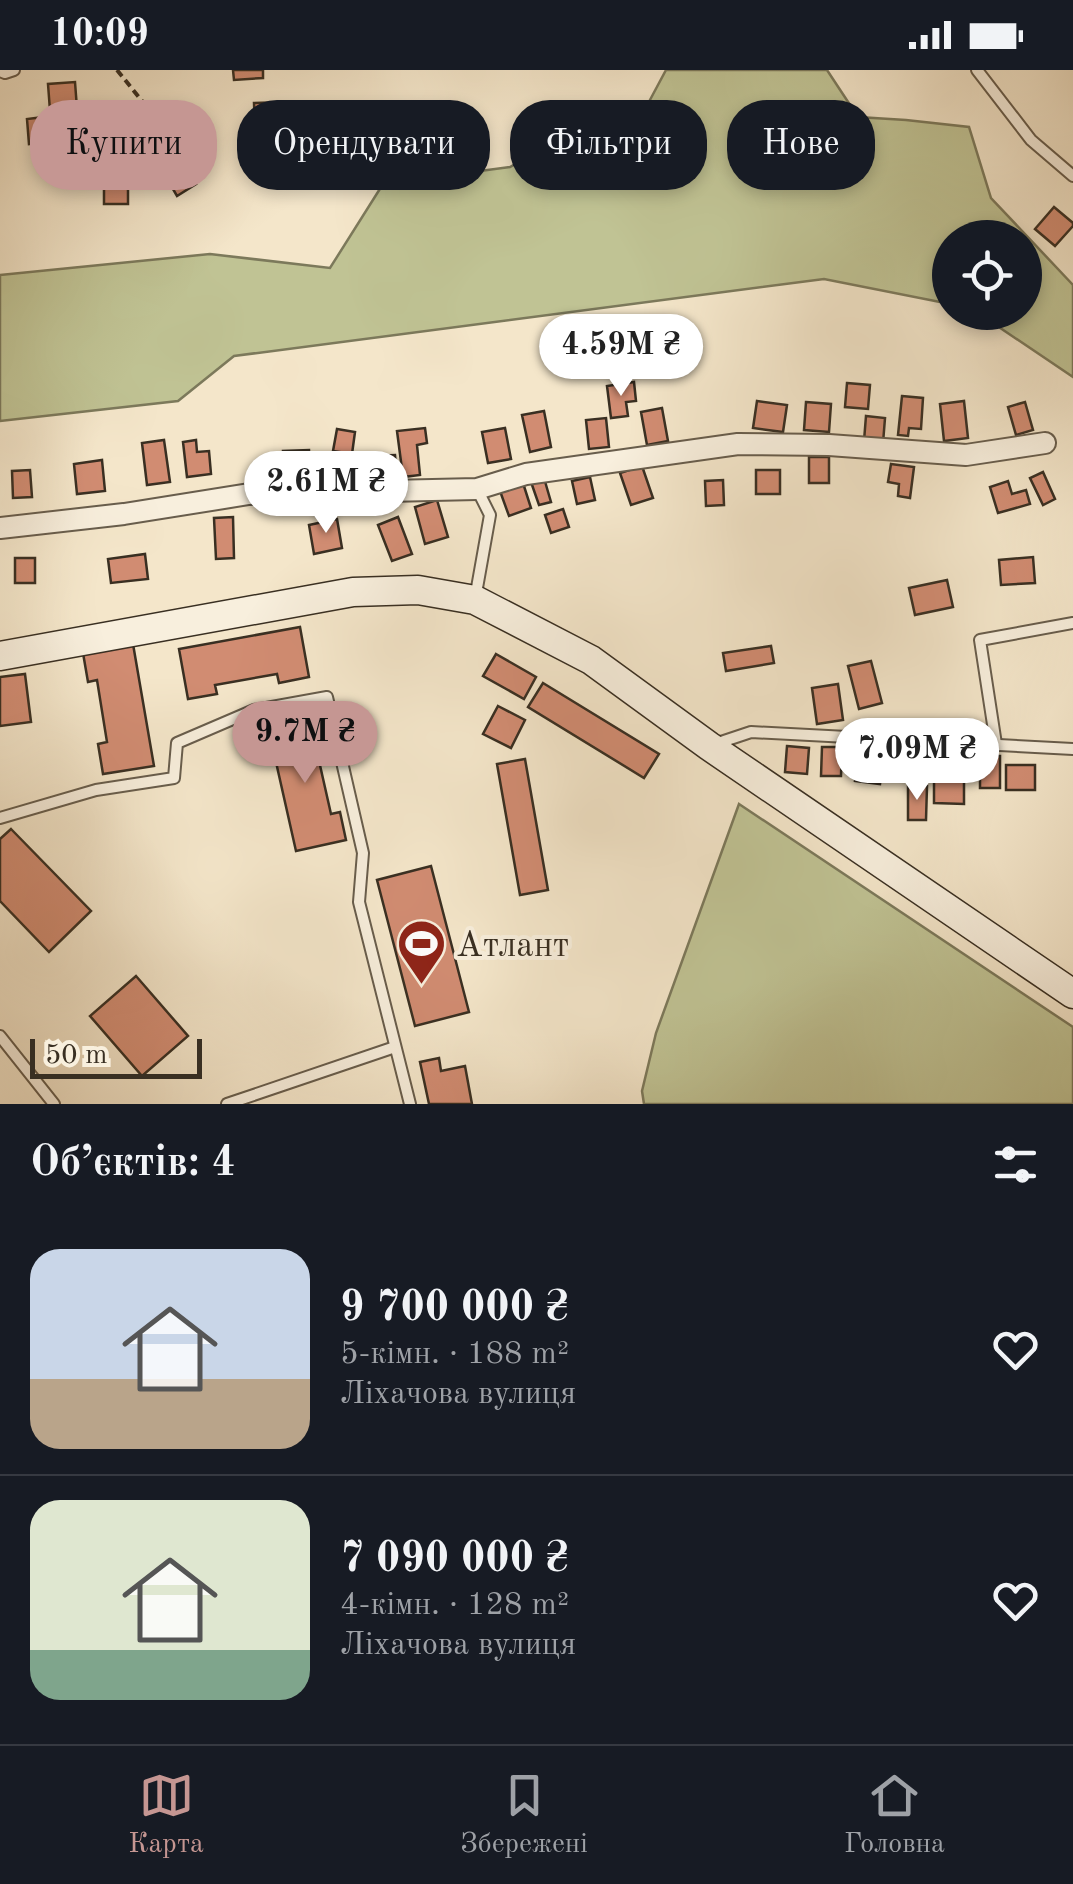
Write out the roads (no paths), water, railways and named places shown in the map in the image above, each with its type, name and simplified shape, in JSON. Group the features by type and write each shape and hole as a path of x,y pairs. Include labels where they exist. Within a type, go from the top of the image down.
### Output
{"street":[{"path":"0,528 250,494 477,490 526,474 738,444 829,445 966,455 1045,443"},
{"path":"0,656 353,592 418,590 476,600 591,660 709,746 1073,994"}],"lane":[{"path":"0,71 14,70"},
{"path":"977,70 1032,140 1073,176"},
{"path":"476,600 490,515 477,490"},
{"path":"996,744 980,640 1073,624"},
{"path":"0,818 96,790 174,778 178,743 254,710 327,696 363,852 359,902 410,1104"},
{"path":"709,746 751,732 1073,748"},
{"path":"0,1036 54,1104"},
{"path":"227,1104 395,1047"}],"place":[{"name":"Атлант","path":"421,986"}]}
